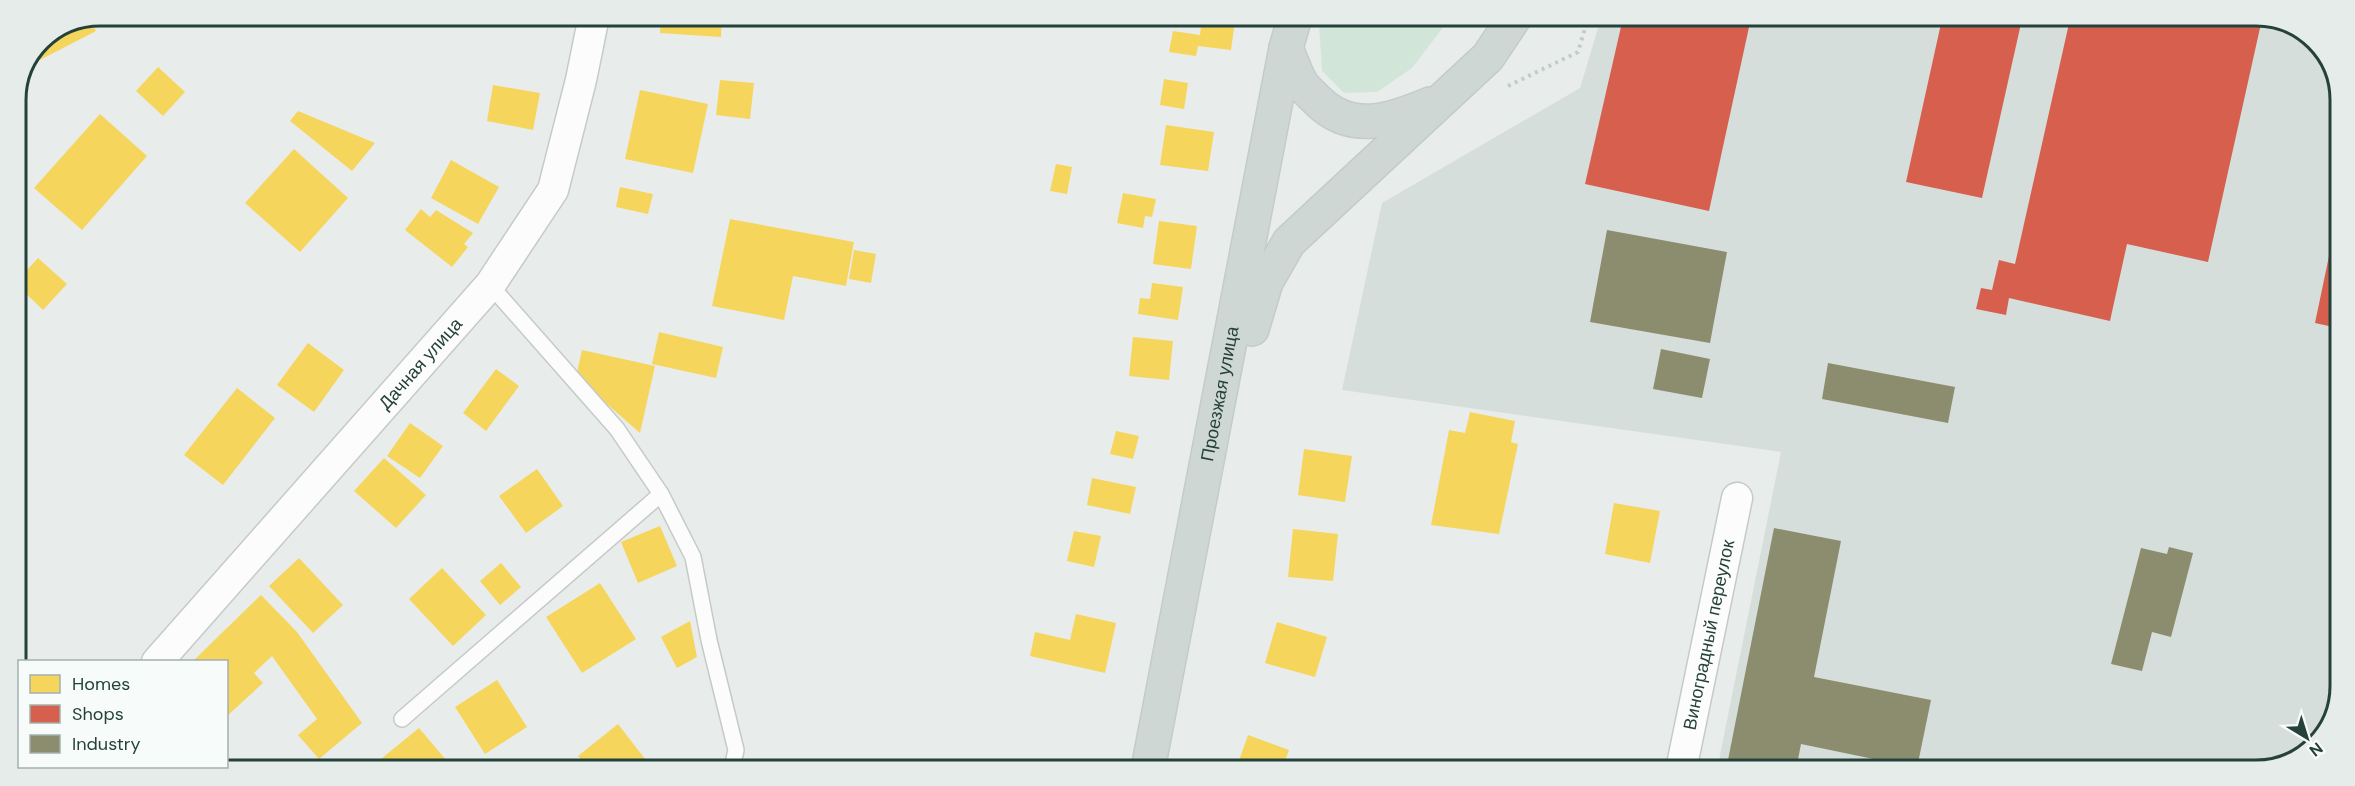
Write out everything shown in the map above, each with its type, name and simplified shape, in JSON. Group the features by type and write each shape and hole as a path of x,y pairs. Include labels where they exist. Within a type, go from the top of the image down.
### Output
{"main road":[{"name":"Проезжая улица","path":"1150,760 1286,48 1292,26"},
{"path":"1220,399 1252,328 1266,282 1289,242 1488,57 1509,26"},
{"path":"1286,48 1302,85 1324,108 1351,121 1368,123 1395,118 1446,98"}],"street":[{"name":"Дачная улица","path":"159,660 490,285 553,190 581,80 592,26"},
{"name":"Виноградный переулок","path":"1683,760 1737,498"}],"lane":[{"path":"490,285 616,429 661,494 693,557 709,640 736,750 734,760"},
{"path":"402,719 661,494"}],"path":[{"path":"1500,90 1578,52 1586,26"}],"shaded area":[{"path":"1599,26 2256,26 2280,29 2304,44 2320,62 2326,75 2329,94 2330,687 2326,711 2314,732 2289,753 2266,760 1719,760 1781,452 1342,390 1382,203 1580,88"}],"green space":[{"path":"1319,26 1444,26 1412,68 1377,92 1344,93 1322,71"}],"building: Homes":[{"path":"93,26 96,31 36,62 47,47 71,31"},
{"path":"660,26 722,26 721,37 660,33"},
{"path":"1201,26 1234,26 1231,50 1198,46 1196,56 1169,52 1173,31 1200,35"},
{"path":"158,67 185,92 163,116 136,91"},
{"path":"1164,79 1188,83 1184,109 1160,105"},
{"path":"720,80 754,83 750,119 716,115"},
{"path":"493,85 540,93 533,130 487,121"},
{"path":"640,90 708,104 693,173 625,159"},
{"path":"298,111 375,143 352,171 290,121"},
{"path":"100,114 147,156 82,230 34,188"},
{"path":"1166,125 1214,132 1208,171 1160,165"},
{"path":"294,149 348,198 300,252 245,203"},
{"path":"451,160 499,187 478,224 431,198"},
{"path":"1056,164 1072,167 1067,194 1050,191"},
{"path":"620,187 653,194 648,214 616,207"},
{"path":"1123,193 1156,199 1152,217 1145,216 1143,228 1117,223"},
{"path":"421,209 430,217 436,210 473,233 464,244 468,247 452,267 405,230"},
{"path":"730,219 854,242 846,286 793,276 784,320 712,306"},
{"path":"1159,221 1197,226 1191,269 1153,264"},
{"path":"854,250 876,254 871,283 849,279"},
{"path":"38,258 67,284 43,310 26,294 26,271"},
{"path":"1152,283 1183,287 1178,320 1138,314 1140,298 1150,299"},
{"path":"659,332 723,347 716,378 652,364"},
{"path":"1133,337 1173,341 1169,380 1129,376"},
{"path":"308,343 344,370 314,412 277,385"},
{"path":"582,350 655,366 640,433 576,377"},
{"path":"496,369 519,386 486,431 463,413"},
{"path":"237,388 275,418 223,485 184,455"},
{"path":"1470,412 1515,421 1511,442 1518,444 1499,534 1431,525 1449,430 1465,433"},
{"path":"410,423 443,446 420,478 387,456"},
{"path":"1116,431 1139,436 1133,459 1110,454"},
{"path":"1304,449 1352,456 1345,502 1298,495"},
{"path":"384,458 426,495 396,528 354,491"},
{"path":"537,469 563,506 526,533 499,496"},
{"path":"1092,478 1136,487 1130,514 1087,505"},
{"path":"1614,503 1660,511 1650,563 1605,554"},
{"path":"660,526 677,566 638,583 621,542"},
{"path":"1293,529 1338,534 1333,581 1288,577"},
{"path":"1074,531 1101,536 1094,567 1067,561"},
{"path":"299,558 343,605 313,633 269,586"},
{"path":"501,563 521,587 500,605 480,581"},
{"path":"442,568 486,615 453,646 409,599"},
{"path":"600,583 636,639 582,673 546,617"},
{"path":"261,595 297,632 362,723 319,759 298,735 317,719 272,656 254,673 263,683 228,715 228,660 194,660"},
{"path":"1076,614 1116,623 1105,673 1030,656 1035,632 1070,640"},
{"path":"690,621 697,657 677,668 661,637"},
{"path":"1277,622 1327,637 1315,677 1265,663"},
{"path":"497,680 527,727 485,754 455,707"},
{"path":"618,724 646,760 581,760 578,756"},
{"path":"419,728 446,760 380,760"},
{"path":"1248,735 1289,750 1285,760 1239,760"}],"building: Shops":[{"path":"1621,26 1749,26 1709,211 1585,184"},
{"path":"1940,26 2020,26 1982,198 1906,182"},
{"path":"2068,26 2260,26 2208,262 2127,244 2110,321 2009,298 2006,315 1976,309 1981,288 1992,290 1999,260 2015,264"},
{"path":"2329,255 2329,326 2315,323"}],"building: Industry":[{"path":"1607,230 1727,252 1710,343 1590,322"},
{"path":"1661,349 1710,359 1702,398 1653,389"},
{"path":"1828,363 1955,387 1948,423 1822,399"},
{"path":"1774,528 1841,541 1814,677 1931,700 1919,760 1878,760 1801,744 1798,760 1728,760"},
{"path":"2169,547 2193,553 2171,637 2152,632 2142,671 2111,664 2141,548 2167,554"}]}
